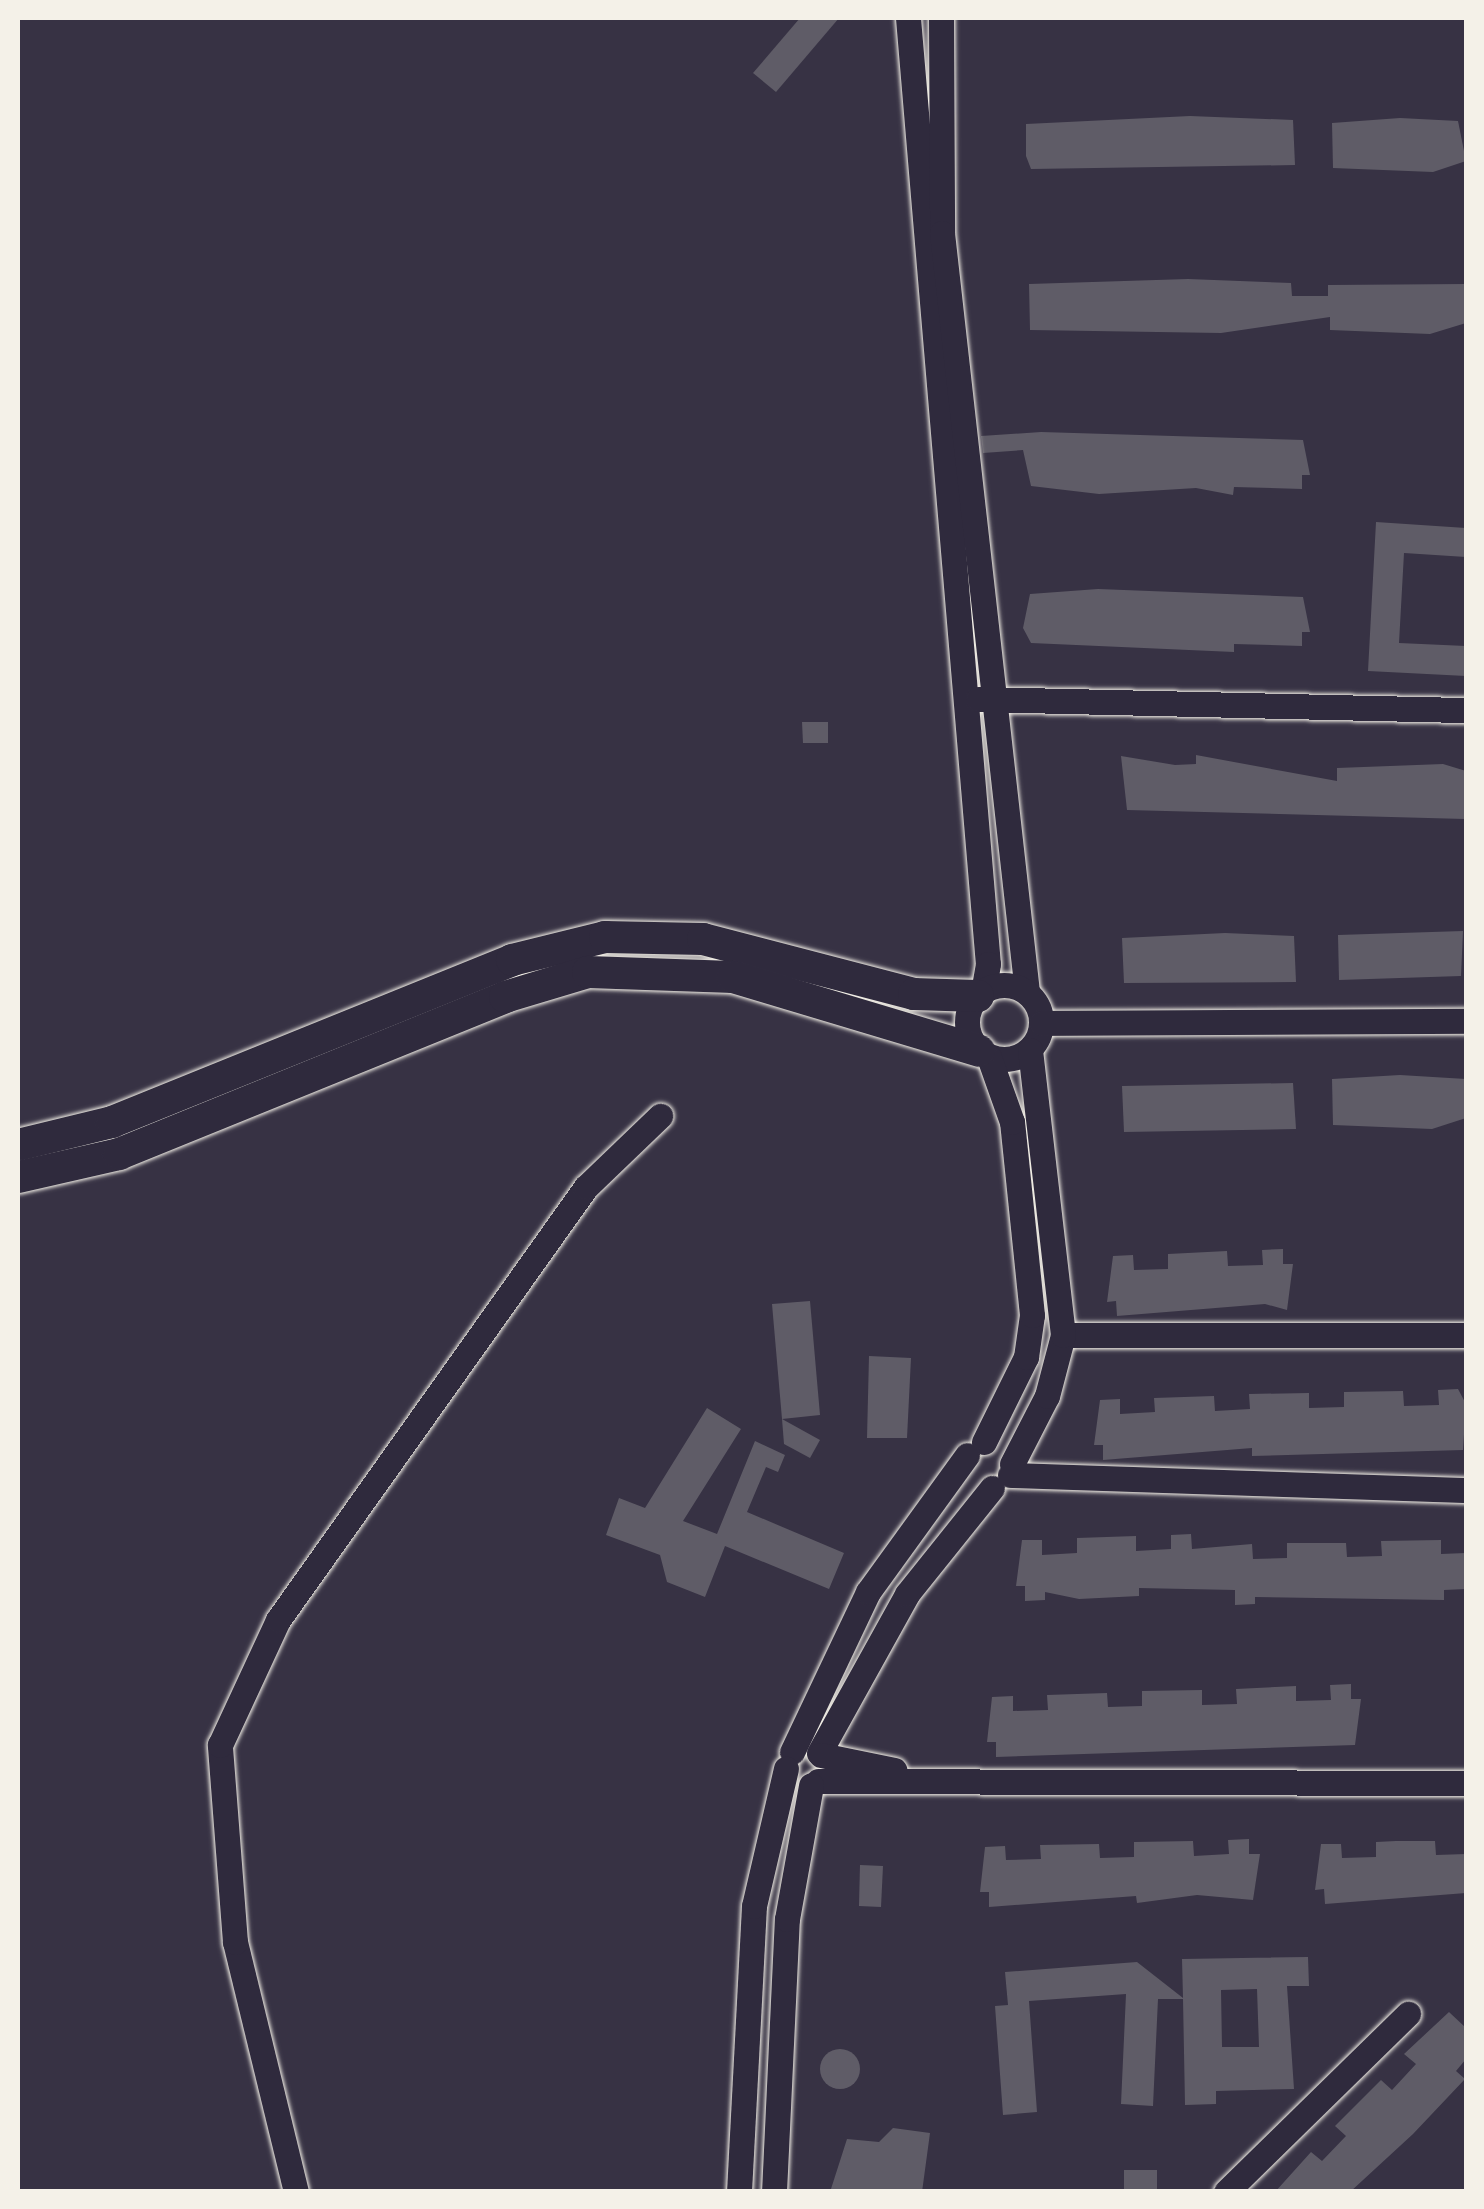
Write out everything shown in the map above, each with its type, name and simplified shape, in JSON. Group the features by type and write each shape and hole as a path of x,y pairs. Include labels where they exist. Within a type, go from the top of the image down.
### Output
{"main road":[{"path":"18,1144 112,1122 512,960 606,937 703,939 914,994 980,994"},
{"path":"18,1177 119,1154 504,997 588,972 733,977 984,1054"}],"street":[{"path":"739,2192 754,1906 789,1760 868,1592 975,1449 1026,1357 1032,1315 1012,1122 967,1018 980,994 988,964 908,18"},
{"path":"941,18 942,232 1026,992 1042,1023"},
{"path":"964,694 991,702 1466,710"},
{"path":"980,994 1026,992"},
{"path":"1042,1023 1466,1022"},
{"path":"774,2192 787,1919 817,1769 907,1594 1005,1476 1047,1396 1063,1334 1030,1050 1042,1023"},
{"path":"984,1054 1030,1050"},
{"path":"296,2192 235,1942 220,1745 278,1620 586,1187 660,1116"},
{"path":"1063,1334 1466,1335"},
{"path":"975,1449 1003,1446 1005,1476"},
{"path":"975,1449 972,1482 1005,1476 1466,1490"},
{"path":"789,1760 817,1769 942,1780 1466,1784"},
{"path":"789,1760 817,1769"},
{"path":"1226,2192 1408,2014"}],"building":[{"path":"800,18 839,18 776,92 753,73"},
{"path":"1190,116 1293,120 1295,165 1031,169 1026,156 1026,124"},
{"path":"1400,118 1458,121 1466,161 1433,172 1333,168 1332,123"},
{"path":"1188,279 1291,283 1292,296 1328,296 1328,285 1466,284 1466,323 1430,334 1330,330 1330,317 1221,333 1030,330 1029,284"},
{"path":"1041,432 1303,440 1310,475 1302,475 1302,489 1234,487 1233,495 1196,488 1099,494 1031,486 1023,450 983,453 981,436"},
{"path":"1376,522 1466,528 1466,557 1404,553 1399,643 1466,646 1466,676 1368,671"},
{"path":"1098,589 1303,597 1310,632 1302,632 1302,646 1234,644 1234,652 1031,643 1023,628 1030,594"},
{"path":"802,722 828,722 828,743 803,743"},
{"path":"1196,755 1337,781 1337,768 1443,764 1466,771 1465,819 1127,810 1121,756 1175,765 1196,764"},
{"path":"1463,931 1461,976 1339,980 1338,935"},
{"path":"1225,933 1294,936 1296,982 1124,983 1122,938"},
{"path":"1400,1075 1466,1079 1466,1118 1432,1129 1333,1125 1332,1079"},
{"path":"1293,1083 1296,1129 1124,1132 1122,1086"},
{"path":"1283,1249 1283,1264 1293,1264 1287,1310 1265,1304 1117,1316 1116,1301 1107,1302 1113,1256 1133,1255 1134,1270 1168,1269 1168,1254 1227,1251 1228,1266 1263,1265 1262,1250"},
{"path":"810,1301 820,1415 782,1419 772,1304"},
{"path":"869,1356 911,1358 907,1438 867,1438"},
{"path":"1458,1389 1466,1404 1463,1450 1252,1456 1252,1448 1103,1460 1103,1445 1094,1445 1100,1400 1120,1399 1120,1414 1155,1412 1154,1398 1214,1396 1215,1411 1250,1409 1249,1394 1309,1393 1309,1408 1344,1407 1344,1392 1403,1391 1404,1406 1439,1405 1438,1390"},
{"path":"707,1408 741,1429 683,1521 717,1534 755,1441 785,1455 778,1472 766,1467 747,1512 844,1553 829,1589 725,1546 705,1597 667,1582 660,1555 606,1535 619,1498 645,1508"},
{"path":"782,1419 820,1440 810,1458 784,1444"},
{"path":"1191,1534 1192,1549 1252,1544 1253,1559 1287,1558 1287,1543 1346,1543 1347,1557 1382,1556 1381,1541 1441,1540 1441,1554 1466,1553 1466,1589 1444,1590 1444,1600 1255,1597 1255,1604 1235,1605 1235,1590 1139,1588 1139,1596 1079,1599 1045,1592 1045,1600 1025,1601 1025,1586 1016,1586 1022,1540 1042,1540 1042,1555 1077,1553 1077,1538 1136,1536 1136,1551 1171,1549 1171,1535"},
{"path":"1351,1684 1351,1699 1361,1699 1355,1745 996,1757 996,1742 987,1742 992,1697 1013,1696 1013,1711 1048,1710 1047,1695 1107,1693 1108,1707 1142,1706 1142,1691 1202,1690 1202,1705 1237,1704 1236,1689 1296,1686 1296,1701 1331,1700 1330,1685"},
{"path":"1249,1839 1249,1854 1260,1854 1253,1900 1197,1895 1137,1903 1136,1896 989,1907 989,1892 980,1892 985,1847 1005,1846 1006,1860 1041,1859 1040,1845 1099,1844 1100,1858 1134,1857 1134,1842 1193,1841 1194,1856 1229,1854 1228,1840"},
{"path":"1435,1841 1436,1855 1466,1854 1466,1893 1325,1904 1324,1889 1315,1890 1321,1844 1341,1844 1342,1858 1376,1857 1376,1842"},
{"path":"860,1865 883,1866 881,1907 859,1906"},
{"path":"1308,1957 1309,1986 1287,1986 1294,2089 1216,2091 1216,2104 1185,2105 1183,1999 1158,1999 1153,2106 1121,2104 1126,1994 1029,2001 1037,2112 1003,2115 995,2006 1008,2005 1005,1972 1137,1962 1183,1998 1182,1959","holes":["1257,1989 1259,2047 1222,2047 1221,1990"]},
{"path":"1449,2012 1466,2028 1466,2059 1456,2071 1465,2079 1413,2134 1350,2192 1275,2192 1311,2152 1322,2161 1346,2136 1335,2126 1381,2080 1392,2090 1416,2064 1404,2054"},
{"path":"840,2049 854,2055 860,2069 854,2083 840,2089 826,2083 820,2069 826,2055"},
{"path":"893,2128 930,2133 922,2192 830,2192 847,2139 879,2142"},
{"path":"1124,2170 1157,2170 1157,2192 1124,2192"}]}
